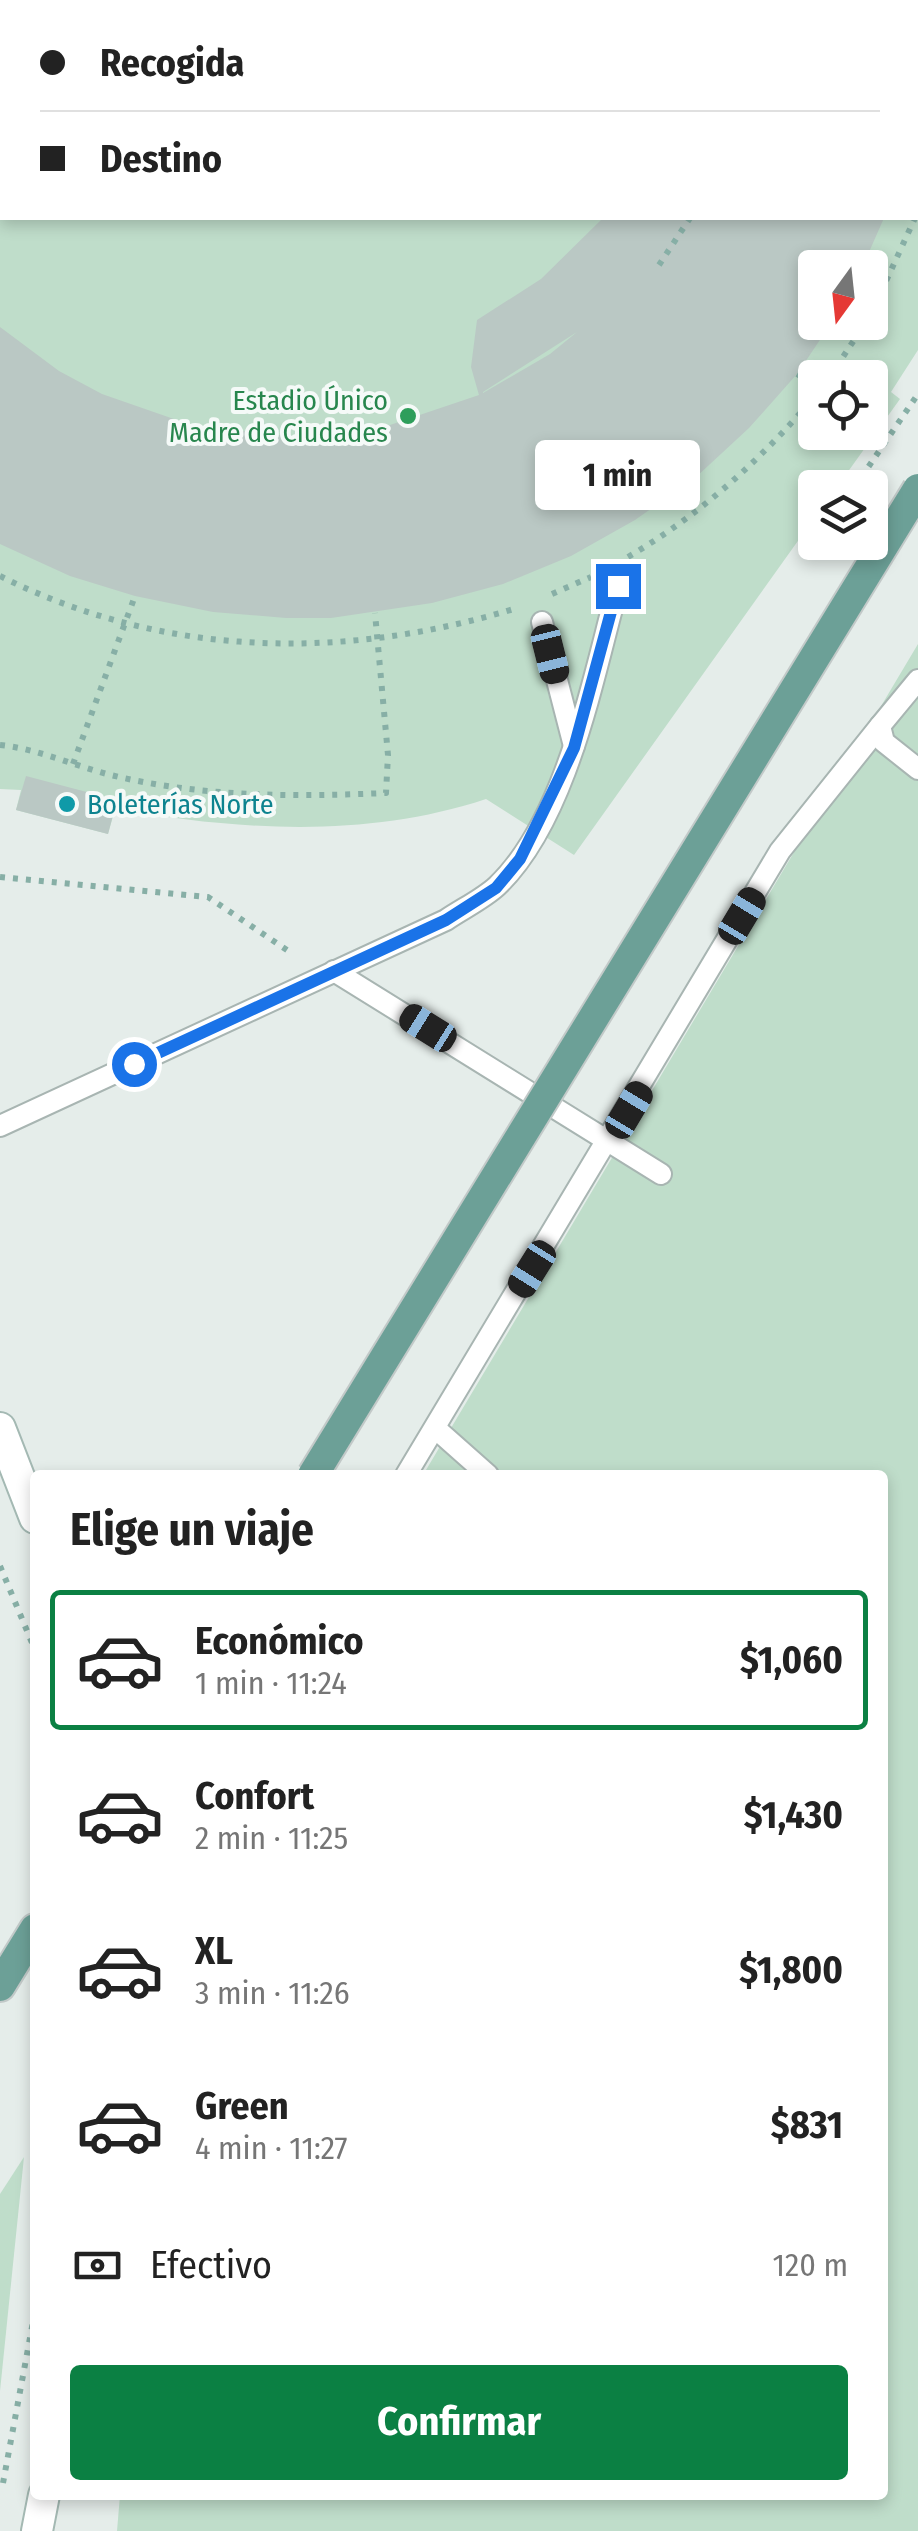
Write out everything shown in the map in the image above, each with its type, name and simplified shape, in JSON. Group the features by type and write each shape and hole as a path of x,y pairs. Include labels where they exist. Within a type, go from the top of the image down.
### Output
{"main road":[{"path":"316,1470 918,489"},
{"path":"0,1428 30,1505"},
{"path":"0,1465 30,1524"},
{"path":"0,1986 30,1937"},
{"path":"38,2531 43,2500"}],"lane":[{"path":"0,1126 446,920 496,888 520,859 574,748 615,576"},
{"path":"542,622 574,748"},
{"path":"409,1470 610,1142 780,851 918,680"},
{"path":"880,726 884,742 918,769"},
{"path":"334,971 662,1174"},
{"path":"435,1428 482,1470"}],"path":[{"path":"658,265 689,220"},
{"path":"888,277 914,220"},
{"path":"866,470 918,394"},
{"path":"615,576 725,490 798,416"},
{"path":"544,598 597,574"},
{"path":"0,576 74,608 124,623 224,642 301,646 378,642 454,628 527,605"},
{"path":"73,764 134,596"},
{"path":"0,745 198,791 292,798 386,793 388,755 375,613"},
{"path":"0,877 208,897 290,952"},
{"path":"0,1566 30,1638"},
{"path":"3,2482 30,2339"}],"green space":[{"name":"Estadio Único Madre de Ciudades","path":"0,220 918,220 918,350 891,392 900,399 888,416 888,360 798,360 798,450 863,450 849,470 798,470 798,541 574,855 486,799 394,820 302,827 208,822 115,809 108,834 16,810 21,790 0,789"},
{"path":"918,644 918,2531 117,2531 120,2500 888,2500 888,1470 426,1470"},
{"path":"24,2157 0,2391 0,2194"}],"building":[{"name":"Estadio Único Madre de Ciudades","path":"601,220 883,220 870,250 798,250 798,340 820,340 806,360 798,360 797,374 749,428 695,478 635,520 571,556 503,584 432,603 331,618 286,618 213,612 135,596 70,576 0,544 0,327 59,371 102,394 194,426 290,436 387,426 479,395 471,367 477,320 541,279","holes":["577,332 550,354 483,392"]},
{"name":"Boleterías Norte","path":"26,776 117,800 108,834 16,810"}],"place":[{"name":"Estadio Único Madre de Ciudades","path":"408,416"},
{"name":"Boleterías Norte","path":"67,804"}],"route":[{"path":"134,1064 446,920 496,888 520,859 574,748 618,586"}]}
